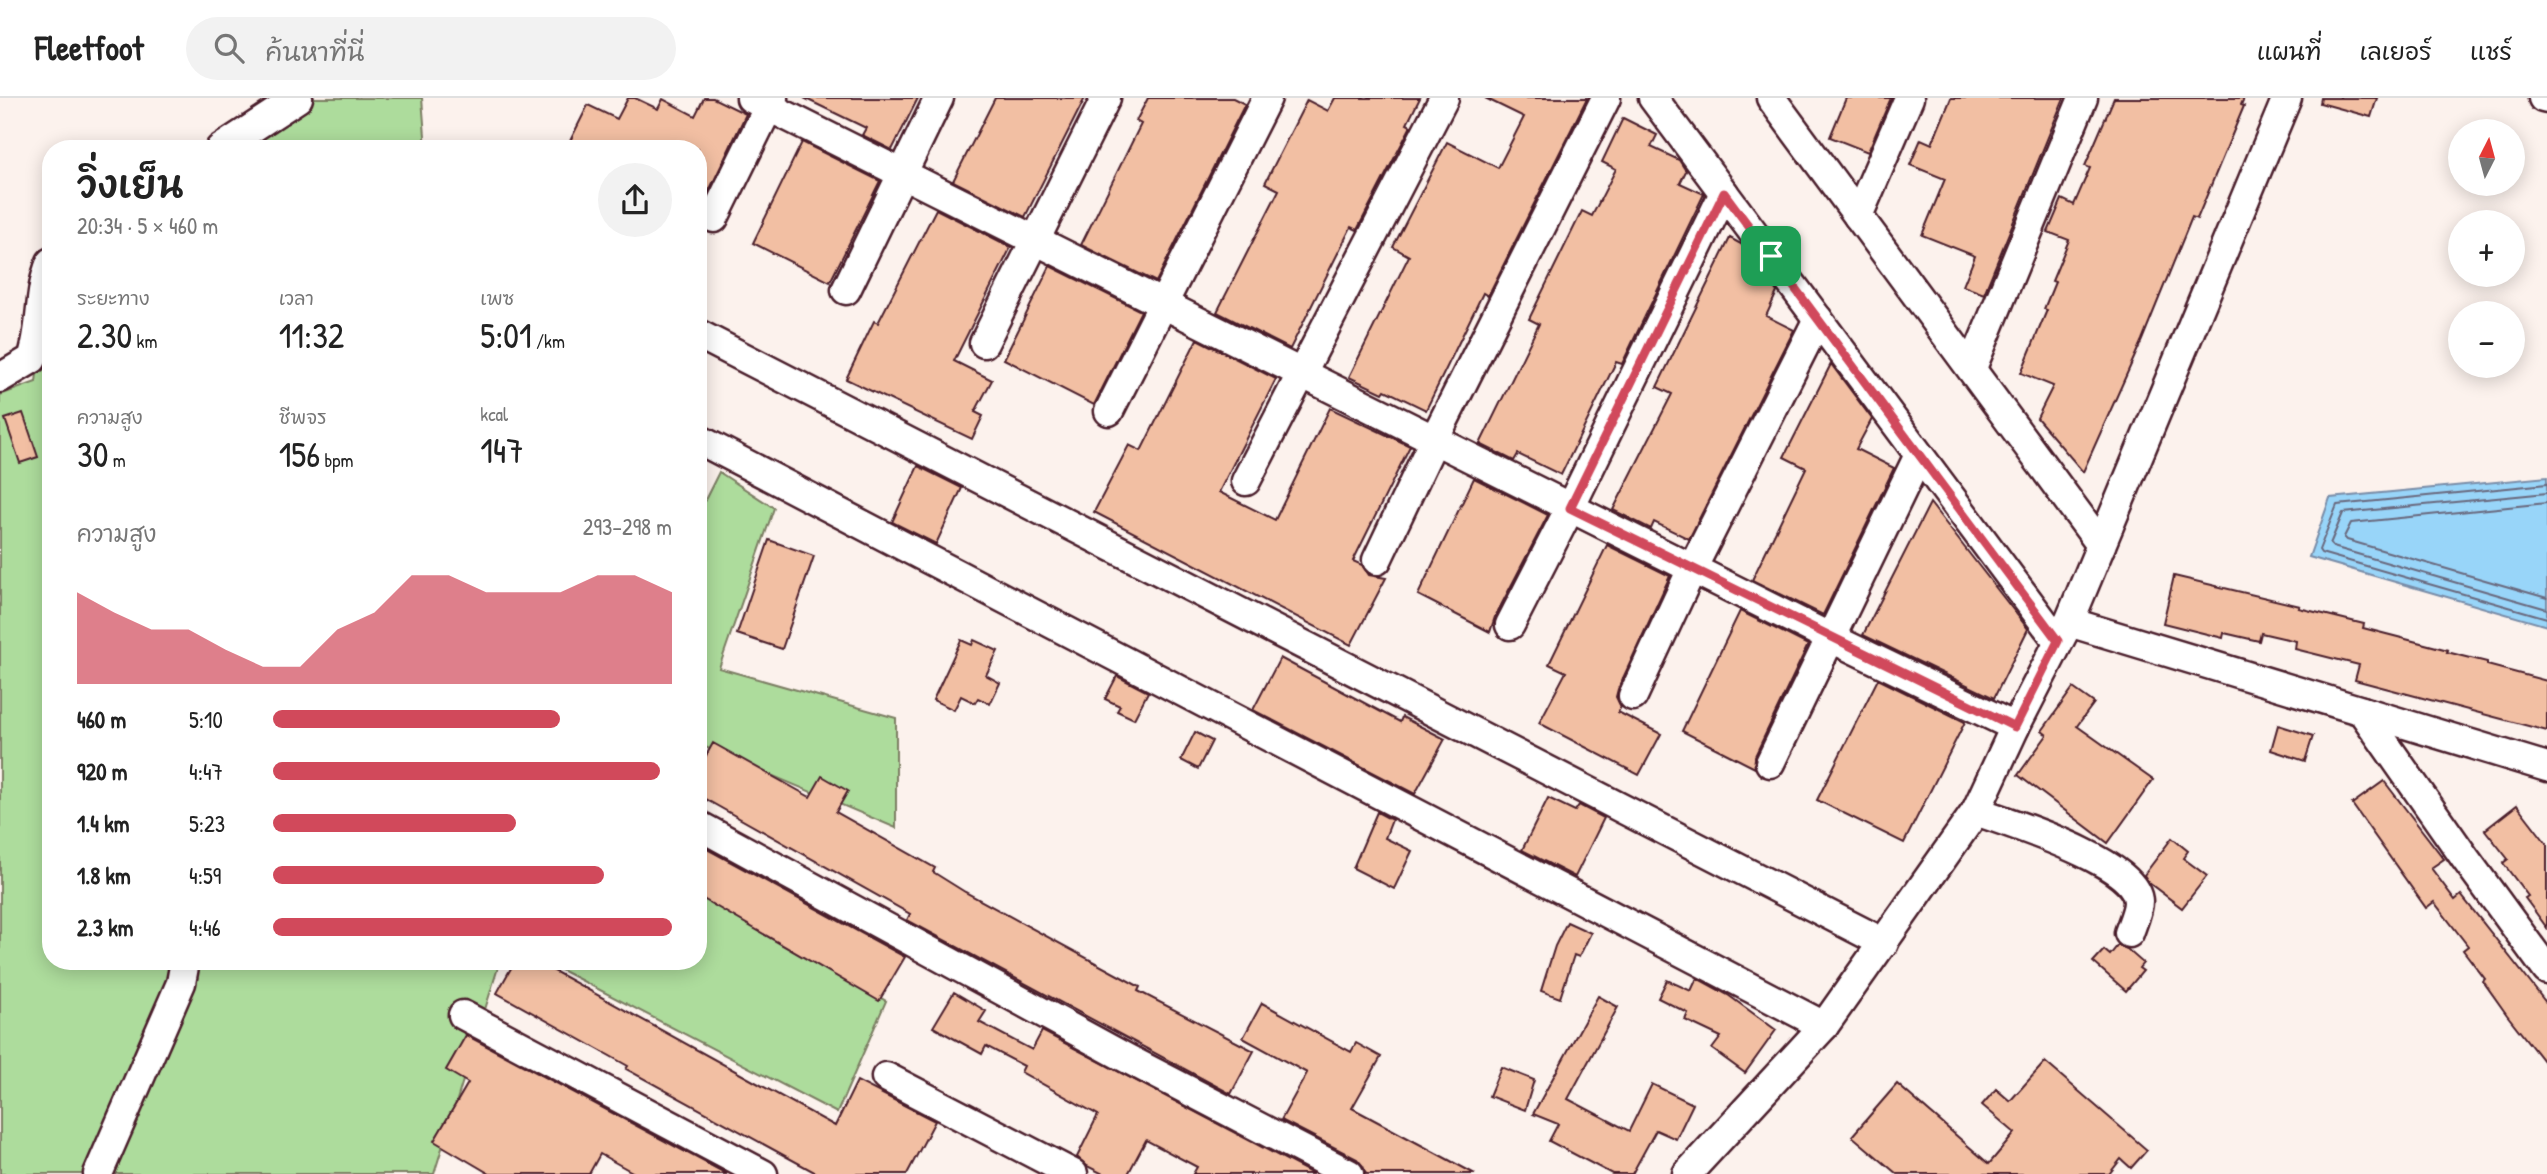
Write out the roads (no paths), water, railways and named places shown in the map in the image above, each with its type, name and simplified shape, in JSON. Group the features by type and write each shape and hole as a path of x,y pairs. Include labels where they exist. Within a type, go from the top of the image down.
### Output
{"street":[{"path":"233,140 298,98"},
{"path":"846,289 939,98"},
{"path":"984,343 1106,98"},
{"path":"1109,411 1267,98"},
{"path":"1246,481 1444,98"},
{"path":"1377,560 1434,440 1606,98"},
{"path":"1653,98 1919,455 2064,631 2362,711 2547,767"},
{"path":"1771,98 2101,545"},
{"path":"1858,216 1909,98"},
{"path":"1972,368 2083,98"},
{"path":"1687,1174 1824,1026 1976,811 2064,631 2287,98"},
{"path":"714,218 764,101 1033,241 2015,727"},
{"path":"1510,625 1724,193"},
{"path":"0,378 32,359 38,342 42,302"},
{"path":"1633,696 1692,569 1818,319"},
{"path":"707,339 1884,943"},
{"path":"707,444 1824,1026"},
{"path":"1770,762 1919,455"},
{"path":"2362,711 2547,970"},
{"path":"1976,811 2078,850 2112,867 2134,890 2138,902 2129,933"},
{"path":"707,830 1126,1058 1349,1174"},
{"path":"98,1174 181,984 183,970"},
{"path":"463,1015 763,1174"},
{"path":"886,1077 1073,1174"}],"water":[{"path":"2547,477 2547,626 2309,557 2330,498"}]}
